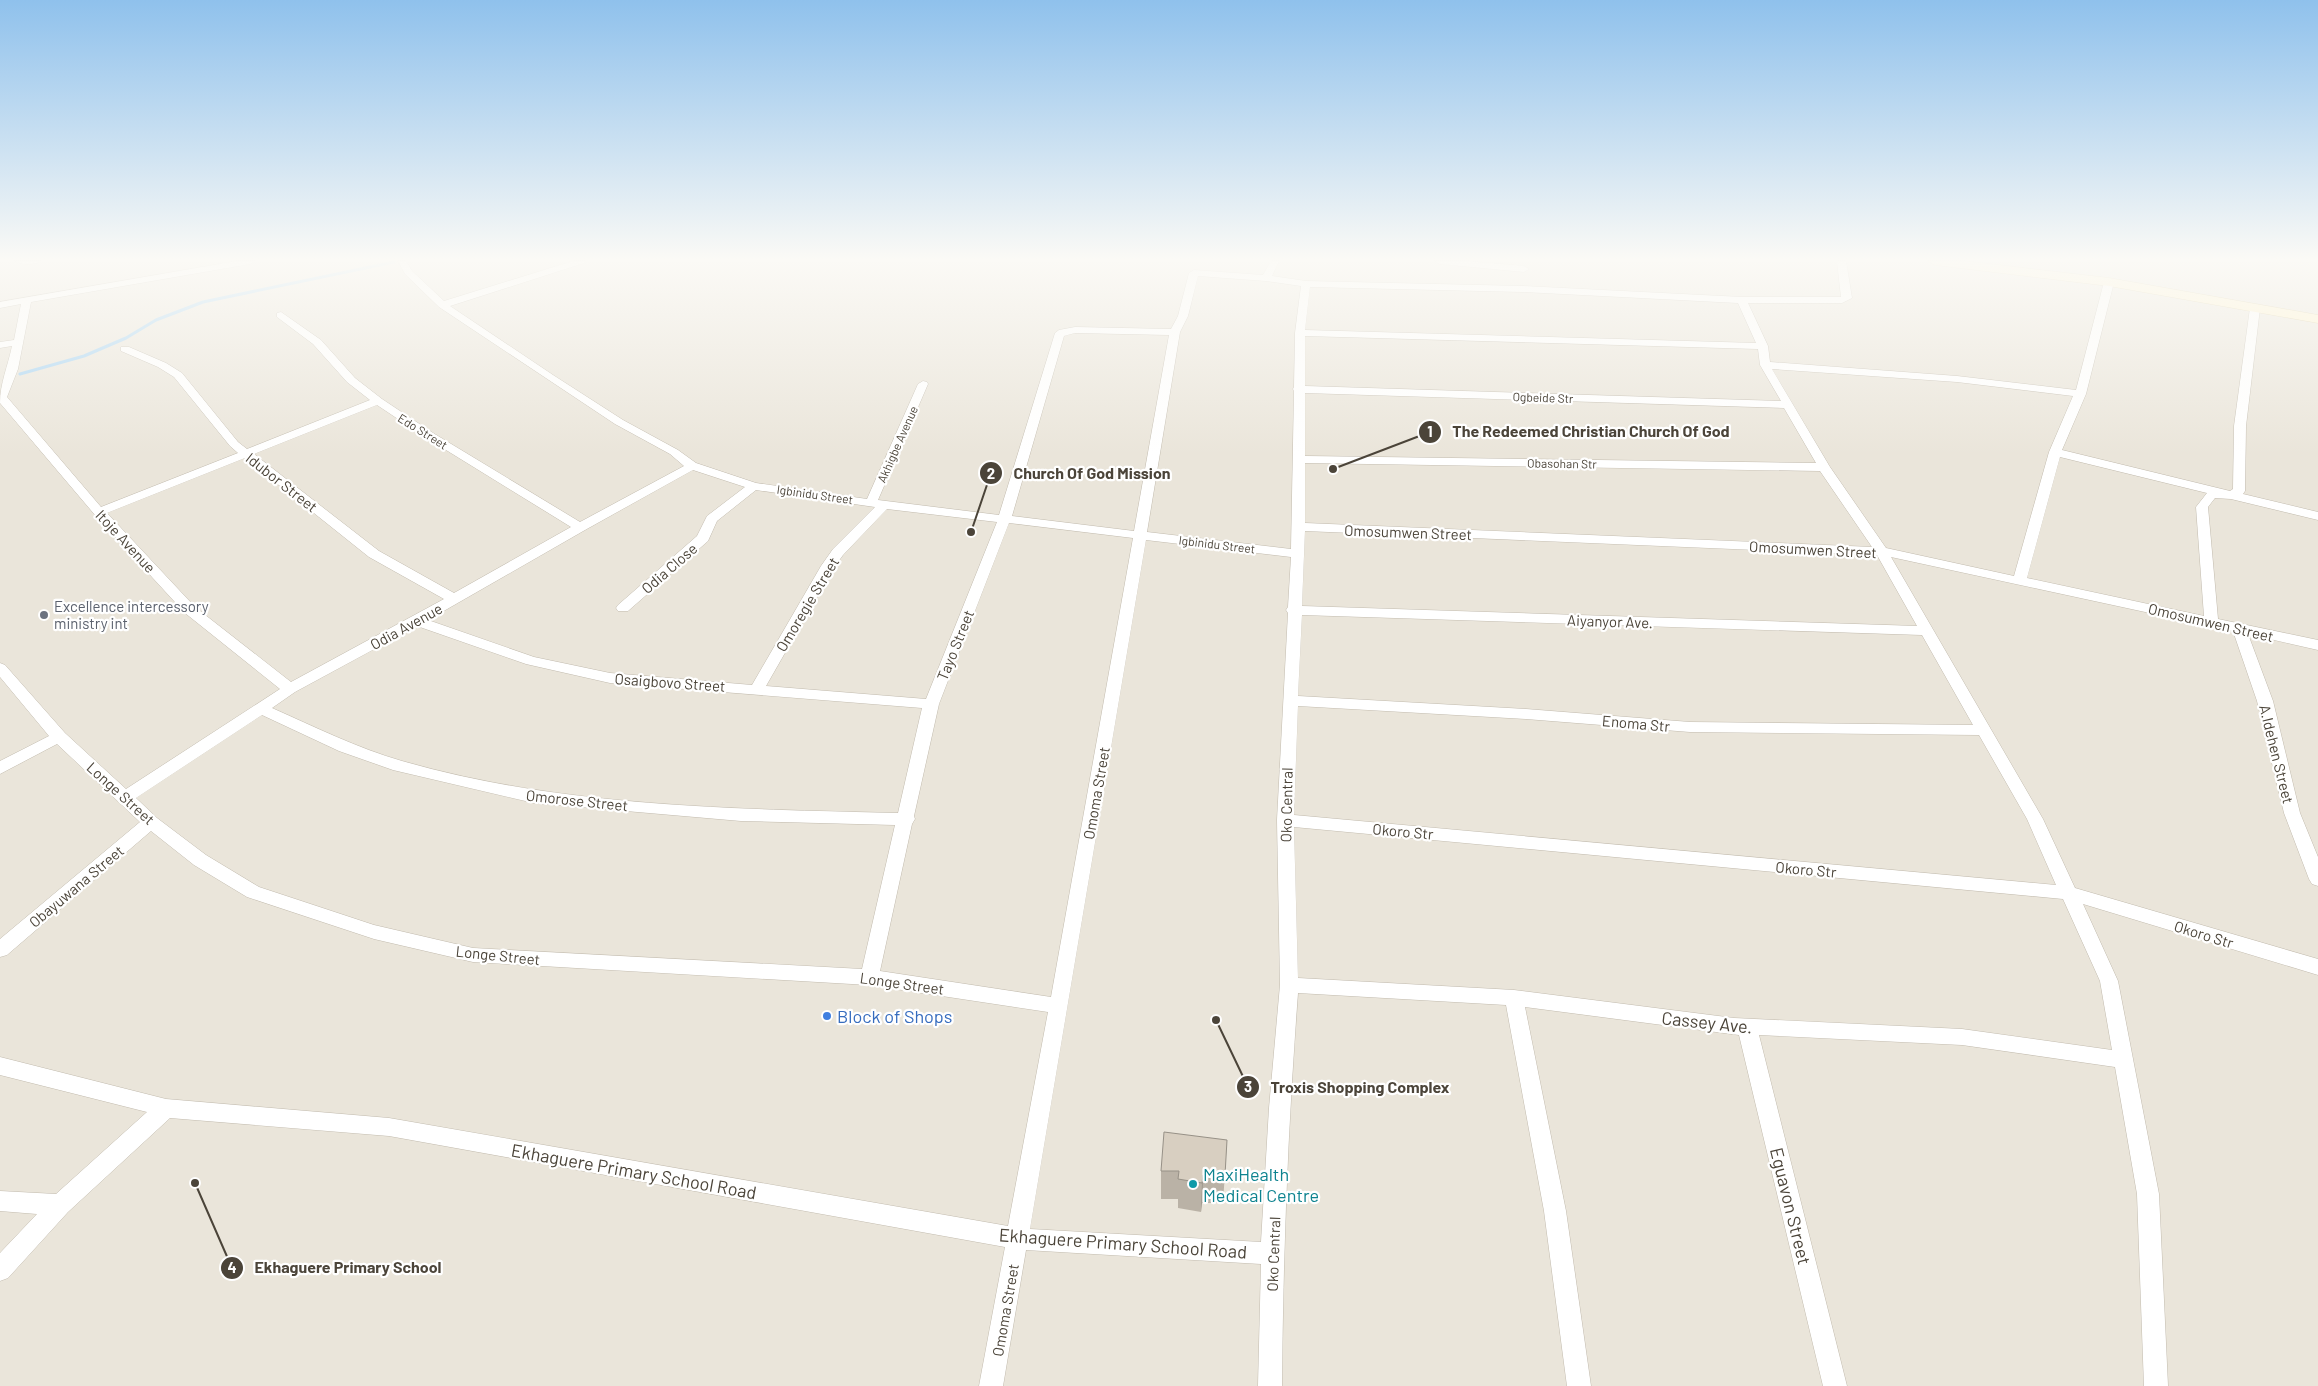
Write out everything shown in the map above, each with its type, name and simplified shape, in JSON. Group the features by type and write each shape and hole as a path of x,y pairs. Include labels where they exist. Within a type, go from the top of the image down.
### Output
{"street":[{"path":"0,345 18,342 21,326"},
{"name":"Edo Street","path":"295,326 317,342 351,380 378,402 580,527"},
{"name":"Igbinidu Street","path":"473,326 619,422 674,452 692,466 754,486 1004,520 1297,554"},
{"name":"Omoma Street","path":"991,1386 1059,1006 1175,332 1178,326"},
{"name":"Oko Central","path":"1270,1386 1272,1254 1279,1108 1289,986 1285,820 1293,610 1299,527 1301,459 1298,388 1301,326"},
{"path":"1754,326 1763,346 1764,365 1824,467 1881,551 2035,818 2109,981 2148,1194 2156,1386"},
{"path":"2020,580 2055,452 2080,394 2098,326"},
{"path":"2211,622 2202,507 2212,494 2231,495 2240,490 2240,426 2253,326"},
{"name":"Tayo Street","path":"869,977 907,819 931,704 1004,520 1060,336 1063,332 1075,330 1175,332"},
{"path":"1300,333 1763,346"},
{"name":"Itoje Avenue","path":"18,342 13,369 1,397 99,512 190,610 290,689"},
{"name":"Idubor Street","path":"125,349 162,365 178,375 234,444 374,554 454,599"},
{"path":"1764,365 1957,379 2080,394"},
{"name":"Akhigbe Avenue","path":"871,503 924,384"},
{"name":"Ogbeide Str","path":"1298,388 1788,405"},
{"path":"99,512 378,402"},
{"path":"2055,452 2318,516"},
{"name":"Obasohan Str","path":"1301,459 1824,467"},
{"name":"Odia Avenue","path":"126,797 290,689 416,621 580,527 692,466"},
{"name":"Odia Close","path":"623,608 703,538 711,519 754,486"},
{"name":"Omoregie Street","path":"757,688 830,563 838,552 885,504"},
{"name":"Omosumwen Street","path":"1299,527 1881,551 2318,645"},
{"name":"Aiyanyor Ave.","path":"1293,610 1927,631"},
{"name":"Osaigbovo Street","path":"416,621 531,661 610,678 757,688 931,704"},
{"name":"A.Idehen Street","path":"2239,629 2264,701 2292,813 2318,879"},
{"name":"Longe Street","path":"0,668 59,738 126,797 151,822 200,860 253,892 374,932 473,955 869,977 1059,1006"},
{"name":"Enoma Str","path":"1290,702 1526,714 1690,727 1983,730"},
{"name":"Omorose Street","path":"262,709 345,747 399,766 534,797 740,815 907,819"},
{"path":"0,768 59,738"},
{"name":"Okoro Str","path":"1285,820 2069,893 2318,967"},
{"name":"Obayuwana Street","path":"0,950 151,822"},
{"name":"Cassey Ave.","path":"1289,986 1514,998 1748,1027 1962,1037 2124,1060"},
{"path":"1514,998 1555,1210 1579,1386"},
{"name":"Eguavon Street","path":"1748,1027 1836,1386"},
{"name":"Ekhaguere Primary School Road","path":"0,1066 166,1108 389,1127 1018,1239 1272,1254"},
{"path":"0,1270 60,1205 166,1108"},
{"path":"0,1201 60,1205"}],"shaded area":[{"path":"0,326 2318,326 2318,1386 0,1386"}],"building":[{"path":"1164,1132 1227,1140 1225,1175 1203,1175 1202,1183 1178,1179 1179,1171 1161,1171"}],"waterway":[{"path":"20,374 84,356 126,338 147,326"}],"place":[{"name":"The Redeemed Christian Church Of God","path":"1333,469"},
{"name":"Church Of God Mission","path":"971,532"},
{"name":"Excellence intercessory ministry int","path":"44,615"},
{"name":"Block of Shops","path":"827,1016"},
{"name":"Troxis Shopping Complex","path":"1216,1020"},
{"name":"Ekhaguere Primary School","path":"195,1183"},
{"name":"MaxiHealth Medical Centre","path":"1193,1184"}]}
